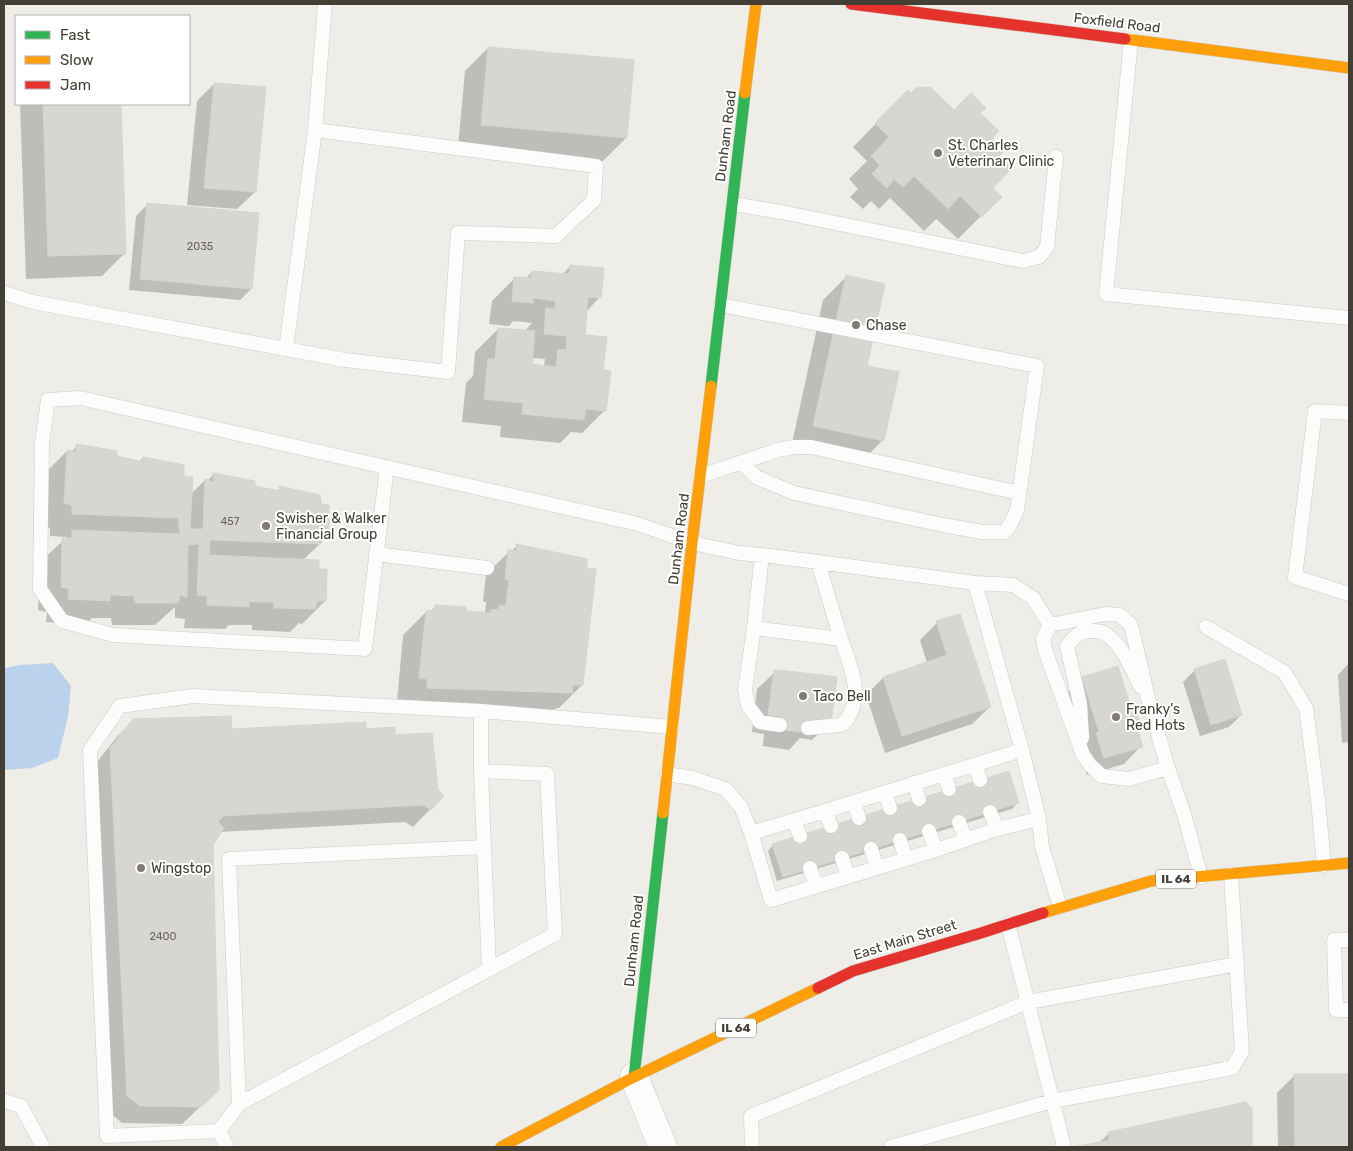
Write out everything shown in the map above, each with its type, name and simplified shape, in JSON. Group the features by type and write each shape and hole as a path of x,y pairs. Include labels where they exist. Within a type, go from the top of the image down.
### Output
{"street":[{"name":"Dunham Road","path":"634,1077 692,542 756,4"},
{"name":"Foxfield Road","path":"851,4 1349,68"},
{"name":"East Main Street","path":"501,1147 634,1077 853,972 1060,907 1151,881 1349,863"},
{"path":"634,1077 663,1147"}],"lane":[{"path":"286,349 315,130 325,4"},
{"path":"1131,40 1106,294 1349,318"},
{"path":"4,293 33,302 345,360 448,372 458,233 556,236 594,200 596,166 315,130"},
{"path":"733,204 1023,261 1038,257 1047,247 1056,157"},
{"path":"721,305 1036,366 1017,510 1005,532 982,532 944,525 794,493 756,477 741,462"},
{"path":"387,467 365,649 113,635 62,621 40,589 42,443 48,400 80,398 387,467 638,524 692,542 739,553 974,583 1013,585 1033,598 1050,625"},
{"path":"1349,413 1315,411 1295,577 1349,594"},
{"path":"701,476 778,450 794,447 811,447 1019,493"},
{"path":"376,554 487,568"},
{"path":"762,555 745,690 748,706 760,722 780,725"},
{"path":"808,728 841,725 849,717 855,700 854,678 818,562"},
{"path":"974,583 1022,750 1039,819 1042,847 1060,907"},
{"path":"1050,625 1105,614 1120,615 1131,625 1150,706 1184,814 1201,877"},
{"path":"1050,625 1043,639 1045,650 1083,754 1090,765 1102,776 1129,780 1168,768"},
{"path":"1206,627 1284,672 1306,708 1318,800 1324,866"},
{"path":"754,628 841,639"},
{"path":"1083,754 1080,704 1067,646 1076,634 1089,631 1103,632 1116,644 1150,706"},
{"path":"220,1131 107,1136 90,750 120,706 193,696 481,711 672,727"},
{"path":"481,711 481,771 489,969"},
{"path":"751,833 1022,750"},
{"path":"975,765 980,780"},
{"path":"220,1131 239,1104 555,934 547,774 481,771"},
{"path":"667,774 693,778 725,789 741,807 751,833 771,900 996,830 1039,819"},
{"path":"944,774 949,790"},
{"path":"914,783 918,799"},
{"path":"885,792 890,808"},
{"path":"854,802 859,818"},
{"path":"825,811 831,826"},
{"path":"990,812 996,830"},
{"path":"794,820 800,836"},
{"path":"959,822 966,840"},
{"path":"930,831 936,850"},
{"path":"900,840 906,859"},
{"path":"239,1104 229,859 484,847"},
{"path":"870,849 877,868"},
{"path":"842,858 848,876"},
{"path":"810,868 816,886"},
{"path":"891,1147 1052,1101 1232,1068 1242,1052 1231,874"},
{"path":"1008,924 1064,1147"},
{"path":"1349,940 1334,940 1336,1010 1349,1010"},
{"path":"752,1147 751,1116 1028,1002 1237,964"},
{"path":"4,1101 21,1106 43,1147"},
{"path":"220,1131 227,1147"}],"water":[{"path":"53,663 71,686 68,717 58,758 32,768 4,770 4,668"}],"building":[{"path":"488,47 634,60 627,138 481,125"},
{"path":"214,83 266,87 256,192 204,188"},
{"name":"St. Charles Veterinary Clinic","path":"930,87 954,110 971,93 986,108 980,113 999,131 992,138 1005,150 999,156 1012,168 993,188 1002,197 982,217 960,196 948,209 914,176 903,187 894,179 887,188 872,174 880,165 871,156 889,137 875,123 908,90 911,93 916,88"},
{"path":"43,105 121,105 126,254 48,256"},
{"path":"147,203 259,213 252,289 140,279"},
{"path":"570,265 604,268 601,298 588,297 585,335 607,337 603,370 611,371 606,411 586,409 584,420 522,414 523,403 484,399 488,359 495,359 498,328 535,331 532,364 556,367 558,349 566,350 567,336 544,334 546,308 555,309 556,301 533,298 533,303 512,301 514,277 531,278 532,271 569,274"},
{"name":"Chase","path":"846,275 885,284 867,366 899,372 884,441 813,426"},
{"path":"76,444 117,451 117,456 143,462 143,457 184,465 184,476 193,477 190,529 203,529 205,479 214,482 213,473 255,481 255,486 280,491 279,486 320,495 321,504 329,505 329,536 319,535 320,544 210,540 209,555 319,560 319,569 327,569 326,601 317,601 315,609 274,608 274,602 249,602 249,607 207,605 207,596 197,595 199,544 188,545 187,597 179,595 179,603 135,603 134,596 110,595 110,601 68,599 69,589 61,587 62,538 72,538 72,530 180,534 178,518 72,514 72,505 64,503 67,450 76,452"},
{"path":"516,544 587,559 587,569 596,569 583,685 572,685 573,693 427,688 427,679 419,678 426,611 435,610 435,605 466,607 466,611 491,613 491,610 499,609 499,606 506,605 509,580 505,579 508,550 517,551"},
{"path":"960,614 991,707 902,736 883,677 947,655 936,621"},
{"path":"1225,659 1242,715 1211,725 1194,669"},
{"name":"Franky's Red Hots","path":"1118,666 1131,708 1134,706 1141,727 1137,728 1143,747 1104,758 1096,733 1099,732 1082,677"},
{"name":"Taco Bell","path":"774,670 837,677 831,723 809,720 807,733 779,729 781,716 768,715"},
{"path":"231,716 232,729 366,722 366,729 395,727 395,735 432,733 438,790 444,796 431,810 423,805 223,816 218,822 224,828 213,845 219,1090 201,1107 140,1106 127,1096 110,748 133,719"},
{"path":"1009,771 1019,803 783,877 772,844"},
{"path":"1294,1074 1349,1074 1349,1147 1295,1147"},
{"path":"1246,1102 1252,1108 1252,1147 1074,1147 1109,1140 1109,1132"}],"traffic: fast":[{"path":"711,386 745,93"},
{"path":"634,1077 663,813"}],"traffic: slow":[{"path":"745,93 756,4"},
{"path":"1125,39 1349,68"},
{"path":"663,813 711,386"},
{"path":"1043,913 1151,881 1349,863"},
{"path":"501,1147 634,1077 818,988"}],"traffic: jam":[{"path":"851,4 1125,39"},
{"path":"818,988 853,971 1043,913"}],"place":[{"name":"St. Charles Veterinary Clinic","path":"938,153"},
{"name":"Chase","path":"856,325"},
{"name":"Swisher & Walker Financial Group","path":"266,526"},
{"name":"Taco Bell","path":"803,696"},
{"name":"Franky's Red Hots","path":"1116,717"},
{"name":"Wingstop","path":"141,868"}]}
